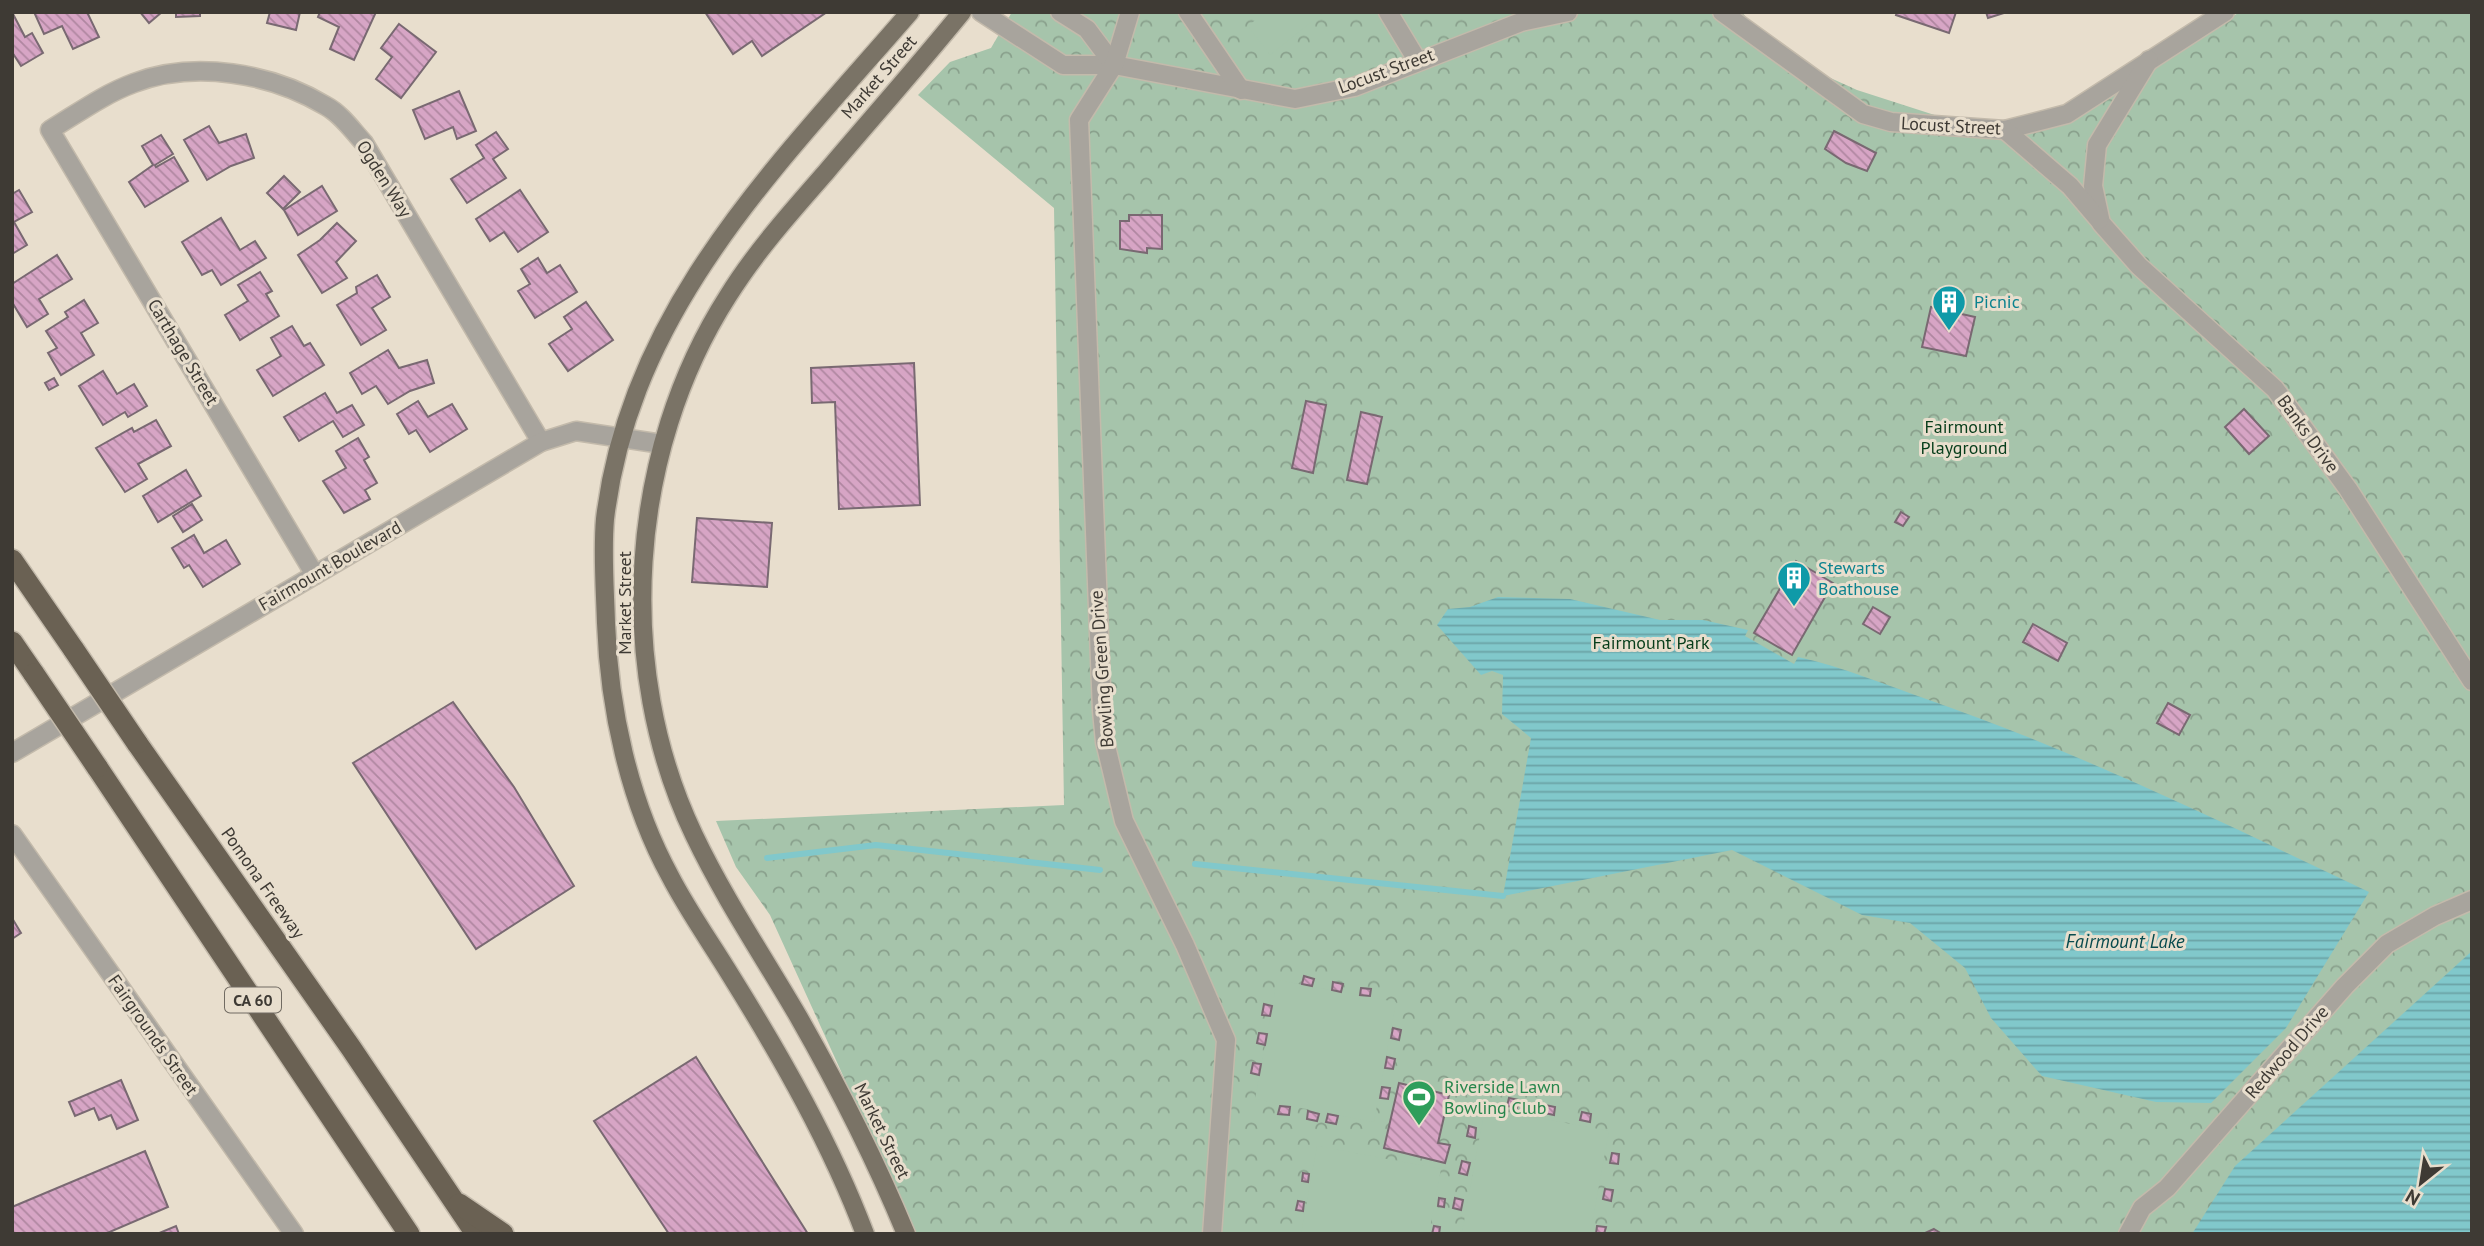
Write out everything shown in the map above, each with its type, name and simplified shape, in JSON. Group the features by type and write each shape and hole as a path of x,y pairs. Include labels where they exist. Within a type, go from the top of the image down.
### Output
{"highway":[{"name":"Pomona Freeway","path":"12,560 476,1234"},
{"name":"CA 60","path":"12,642 409,1234"},
{"path":"456,1202 503,1234"}],"main road":[{"name":"Market Street","path":"865,1234 805,1102 668,874 638,800 617,720 607,640 605,520 633,402 662,333 707,254 750,198 910,12"},
{"name":"Market Street","path":"906,1234 827,1066 693,832 662,745 646,664 643,585 647,526 662,444 699,347 742,274 775,231 962,12"}],"street":[{"path":"981,12 1063,65 1114,65"},
{"path":"1060,12 1087,29 1114,65"},
{"path":"1114,65 1130,12"},
{"path":"1188,12 1241,90"},
{"path":"1388,12 1417,60"},
{"name":"Locust Street","path":"1114,65 1295,99 1354,87 1417,60 1521,22 1568,12"},
{"name":"Locust Street","path":"1722,12 1863,114 1891,122 2005,130 2067,114 2225,12"},
{"name":"Banks Drive","path":"2101,223 2093,186 2097,145 2149,60"},
{"name":"Bowling Green Drive","path":"1114,65 1079,120 1102,711 1105,742 1117,798 1136,848 1185,945 1226,1040 1212,1234"},
{"name":"Ogden Way","path":"50,130 103,96 136,82 169,74 207,72 251,76 296,91 328,107 364,143 541,442"},
{"name":"Carthage Street","path":"50,130 315,575"},
{"name":"Banks Drive","path":"2005,130 2070,186 2139,265 2275,389 2348,489 2472,681"},
{"name":"Fairmount Boulevard","path":"12,753 541,442 576,431 662,444"},
{"name":"Fairgrounds Street","path":"12,834 292,1230"},
{"name":"Redwood Drive","path":"2128,1234 2142,1208 2167,1188 2345,986 2387,944 2435,916 2472,900"}],"green space":[{"name":"Fairmount Park","path":"1012,12 1742,12 1755,29 1804,66 1857,90 1978,129 2037,121 2139,71 2240,12 2472,12 2472,1234 915,1234 770,915 736,867 716,821 1064,805 1054,208 918,95 950,62 991,48"},
{"path":"1265,12 1324,12 1270,55 1248,26"},
{"path":"1277,980 1396,1002 1374,1122 1255,1099"},
{"path":"1485,1108 1609,1131 1590,1234 1462,1232"},
{"path":"1317,1146 1441,1169 1429,1234 1301,1234"}],"water":[{"name":"Fairmount Lake","path":"1498,597 1570,599 1660,620 1703,620 1748,630 1745,636 1794,664 1798,657 1815,661 1986,721 2152,790 2369,892 2286,1028 2211,1103 2156,1102 2042,1076 1991,1018 1965,968 1910,923 1862,915 1732,850 1503,896 1531,738 1502,714 1503,675 1492,671 1481,675 1437,625 1448,609 1470,607"},
{"path":"2472,951 2472,1234 2192,1234 2235,1166"}],"building":[{"path":"12,12 25,37 32,33 43,53 21,66 12,52"},
{"path":"34,12 87,12 99,37 73,49 62,26 44,34"},
{"path":"140,12 162,12 149,23"},
{"path":"176,12 200,12 200,16 176,17"},
{"path":"270,12 300,12 296,30 267,23"},
{"path":"320,12 376,12 354,60 330,49 339,27 318,17"},
{"path":"705,12 827,12 762,56 752,41 733,54"},
{"path":"1897,12 1956,12 1949,33 1896,15"},
{"path":"1986,12 2007,12 1988,18"},
{"path":"399,24 436,52 401,98 376,79 392,57 381,48"},
{"path":"459,91 476,131 457,139 453,127 425,139 413,110"},
{"path":"209,126 219,143 246,134 254,158 231,166 207,180 184,140"},
{"path":"1834,131 1876,153 1867,171 1846,163 1825,149"},
{"path":"496,132 508,149 493,159 506,178 467,203 451,179 484,158 476,145"},
{"path":"161,135 173,154 155,165 156,167 174,157 188,181 145,207 129,182 153,165 142,146"},
{"path":"284,176 300,192 283,209 267,193"},
{"path":"322,186 337,211 298,235 284,210"},
{"path":"19,190 32,212 14,222 27,245 12,254 12,194"},
{"path":"520,190 548,232 518,252 504,232 490,241 476,219"},
{"path":"1129,215 1162,215 1162,249 1147,248 1147,253 1120,249 1120,221 1129,221"},
{"path":"221,218 240,250 255,241 266,258 221,285 212,270 202,275 182,242"},
{"path":"337,223 356,241 336,262 347,278 322,293 298,255 320,240"},
{"path":"57,255 72,279 39,299 48,314 27,327 12,302 12,284"},
{"path":"538,258 547,273 560,265 577,292 535,318 518,291 530,284 521,269"},
{"path":"260,272 272,291 266,294 279,316 240,340 225,315 248,301 238,285"},
{"path":"377,275 390,297 372,308 386,330 361,345 337,305 357,293 356,287"},
{"path":"84,300 98,323 81,333 94,355 61,375 48,353 57,348 46,331 68,317 65,312"},
{"path":"586,302 613,340 568,371 549,344 572,329 564,317"},
{"name":"Picnic","path":"1931,307 1975,317 1966,356 1922,347"},
{"path":"292,326 304,346 310,343 324,365 273,396 257,370 281,356 271,338"},
{"path":"388,350 399,368 427,360 434,383 410,391 388,404 376,386 362,394 350,373"},
{"path":"914,363 920,505 839,509 835,402 812,403 811,368"},
{"path":"103,371 117,394 134,384 147,406 128,417 125,412 103,425 79,386"},
{"path":"54,378 58,385 49,390 45,383"},
{"path":"325,393 337,413 352,405 364,425 343,437 333,421 299,441 284,417"},
{"path":"418,401 428,417 452,404 467,429 430,452 416,430 409,434 397,414"},
{"path":"1306,401 1326,405 1313,473 1292,468"},
{"path":"2244,409 2269,436 2249,454 2225,427"},
{"path":"1361,412 1382,417 1367,484 1347,480"},
{"path":"156,420 171,446 138,464 147,479 125,492 96,448 132,428 134,432"},
{"path":"358,438 369,457 364,460 377,483 365,490 370,499 344,513 323,481 346,468 336,451"},
{"path":"186,470 201,496 158,522 143,496"},
{"path":"192,504 202,520 183,532 173,516"},
{"path":"1901,512 1909,517 1903,526 1895,522"},
{"path":"697,518 772,523 767,587 692,582"},
{"path":"194,535 204,553 226,540 240,564 203,587 189,565 184,568 172,548"},
{"name":"Stewarts Boathouse","path":"1796,561 1833,583 1792,655 1754,633"},
{"path":"1873,607 1890,617 1880,634 1863,624"},
{"path":"2033,624 2067,643 2058,661 2023,642"},
{"path":"453,702 514,787 574,886 476,949 353,763"},
{"path":"2168,703 2190,715 2179,735 2157,723"},
{"path":"12,918 21,933 12,939"},
{"path":"1304,976 1314,979 1312,986 1302,984"},
{"path":"1333,982 1343,984 1341,992 1332,990"},
{"path":"1361,988 1371,989 1370,996 1360,995"},
{"path":"1264,1004 1272,1006 1270,1016 1262,1015"},
{"path":"1393,1028 1401,1030 1399,1040 1391,1038"},
{"path":"1259,1033 1267,1034 1265,1045 1257,1043"},
{"path":"696,1057 808,1234 669,1234 594,1121"},
{"path":"1387,1057 1395,1059 1393,1069 1385,1068"},
{"path":"1253,1063 1261,1064 1259,1075 1251,1073"},
{"path":"121,1080 138,1120 117,1129 111,1115 99,1120 94,1108 75,1116 69,1102"},
{"path":"1399,1083 1449,1095 1438,1143 1450,1145 1445,1163 1384,1148"},
{"path":"1382,1087 1390,1088 1388,1099 1380,1098"},
{"path":"1509,1098 1519,1100 1517,1108 1507,1106"},
{"path":"1545,1105 1555,1107 1554,1115 1544,1113"},
{"path":"1280,1106 1290,1107 1289,1115 1278,1114"},
{"path":"1308,1111 1319,1114 1317,1121 1307,1119"},
{"path":"1582,1112 1591,1114 1590,1122 1580,1120"},
{"path":"1328,1114 1338,1116 1336,1124 1326,1122"},
{"path":"1469,1126 1476,1128 1475,1138 1467,1136"},
{"path":"145,1151 168,1207 105,1234 12,1234 12,1207"},
{"path":"1612,1153 1619,1154 1618,1164 1610,1163"},
{"path":"1462,1161 1470,1163 1467,1175 1459,1173"},
{"path":"1303,1173 1309,1174 1308,1182 1302,1181"},
{"path":"1605,1189 1613,1190 1611,1201 1603,1199"},
{"path":"1439,1198 1445,1199 1444,1207 1438,1206"},
{"path":"1455,1198 1463,1200 1461,1210 1453,1208"},
{"path":"1298,1201 1304,1202 1303,1211 1296,1210"},
{"path":"176,1226 179,1234 157,1234"},
{"path":"1434,1226 1440,1227 1439,1234 1432,1234"},
{"path":"1597,1226 1606,1227 1604,1234 1596,1234"},
{"path":"1934,1229 1942,1234 1923,1234"}],"waterway":[{"path":"767,858 876,845 1100,870"},
{"path":"1195,864 1503,896"}],"place":[{"name":"Picnic","path":"1949,332"},
{"name":"Stewarts Boathouse","path":"1794,608"},
{"name":"Riverside Lawn Bowling Club","path":"1419,1127"}],"park label":[{"name":"Fairmount Playground","path":"1964,437"}]}
